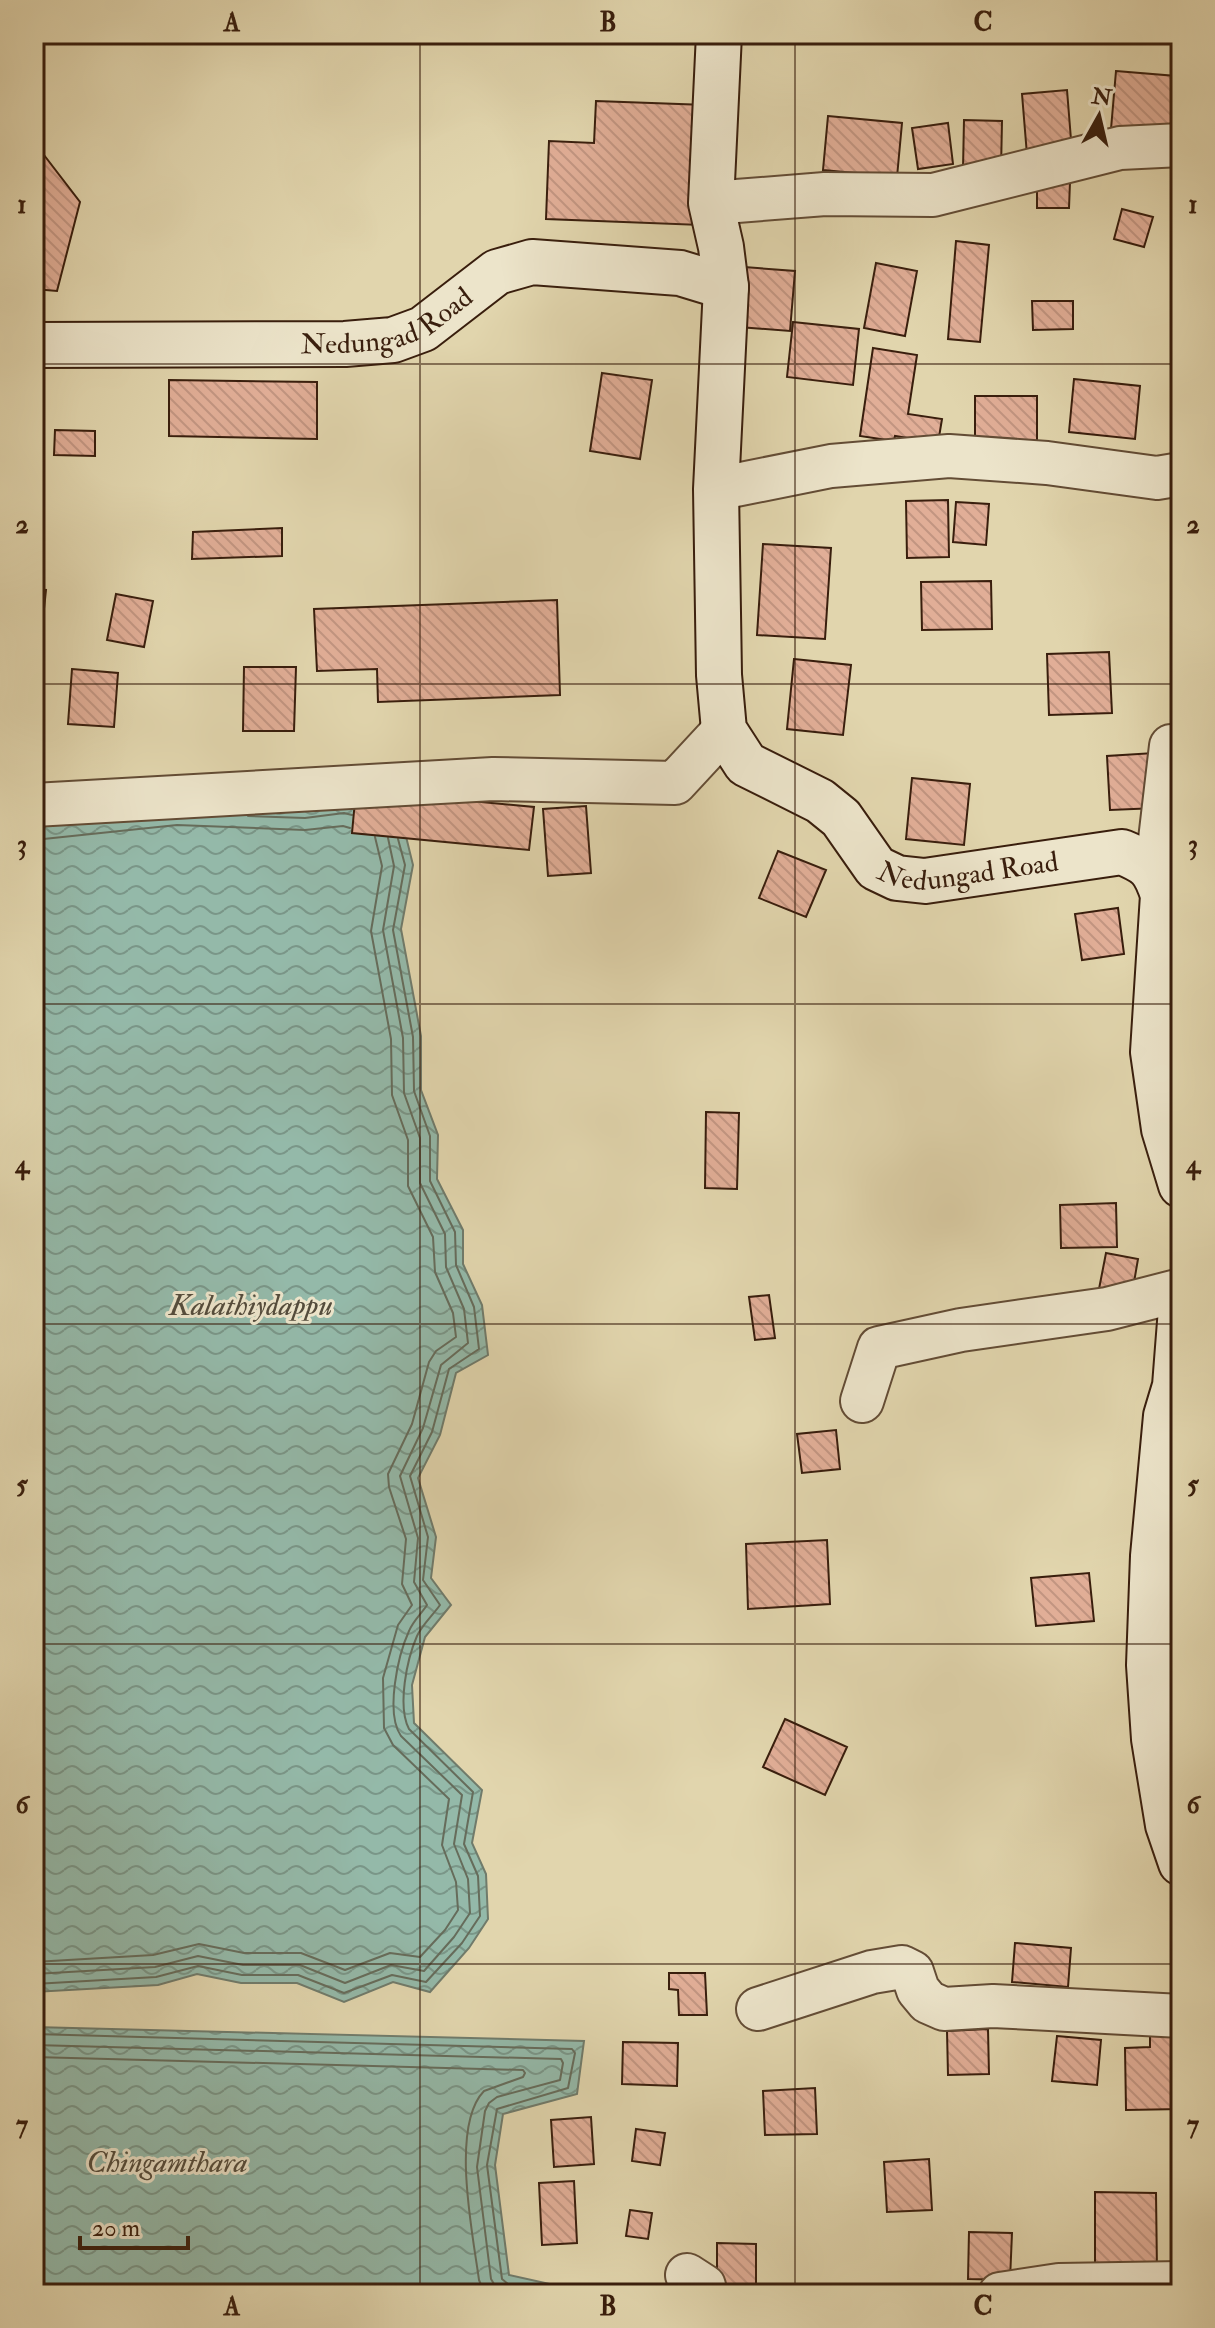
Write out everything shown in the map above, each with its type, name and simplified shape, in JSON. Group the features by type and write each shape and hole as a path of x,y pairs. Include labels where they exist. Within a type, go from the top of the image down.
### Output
{"main road":[{"name":"Nedungad Road","path":"719,34 711,203 726,287 716,489 719,675 724,730 746,764 820,801 841,818 876,868 897,878 925,881 1122,852 1143,861 1156,874"},
{"name":"Nedungad Road","path":"34,345 345,344 393,340 423,329 497,272 532,262 680,273 726,287"},
{"path":"1156,874 1163,895 1153,1052 1164,1129 1181,1181"},
{"path":"1181,1309 1174,1417 1153,1556 1149,1665 1154,1739 1168,1825 1181,1863"}],"street":[{"path":"711,203 825,194 933,195 1120,148 1181,145"},
{"path":"716,489 831,466 949,456 1047,463 1157,478 1181,474"},
{"path":"34,805 493,779 675,783 724,730"},
{"path":"1156,874 1171,746"},
{"path":"862,1401 879,1348 961,1330 1107,1309 1181,1290"},
{"path":"758,2009 872,1972 902,1967 912,1972 918,1990 928,2002 944,2009 993,2006 1181,2016"},
{"path":"1000,2294 1059,2285 1181,2283"}],"water":[{"name":"Kalathiydappu","path":"305,800 400,812 413,865 401,929 421,1036 421,1090 438,1135 437,1179 463,1230 463,1264 482,1305 488,1355 456,1373 440,1435 418,1478 436,1537 431,1578 451,1605 425,1637 412,1685 414,1723 482,1790 472,1843 486,1874 488,1919 469,1948 430,1992 393,1982 344,2002 297,1983 241,1983 197,1974 158,1985 34,1992 34,810"},
{"name":"Chingamthara","path":"34,2027 584,2041 577,2094 503,2114 495,2165 509,2275 554,2285 645,2294 34,2294"}],"building":[{"path":"1116,71 1176,76 1171,134 1111,129"},
{"path":"1067,90 1072,152 1027,155 1022,94"},
{"path":"596,101 706,105 701,225 546,219 549,141 594,143"},
{"path":"828,116 902,123 897,177 823,170"},
{"path":"964,120 1002,121 1001,170 963,169"},
{"path":"948,123 953,164 918,169 912,128"},
{"path":"34,142 80,202 57,291 34,289"},
{"path":"1037,181 1070,182 1069,208 1037,208"},
{"path":"1122,209 1153,217 1144,247 1114,239"},
{"path":"956,241 989,245 980,342 948,339"},
{"path":"876,263 917,271 905,336 864,328"},
{"path":"744,267 795,271 790,331 739,327"},
{"path":"1032,301 1073,301 1073,329 1033,330"},
{"path":"793,322 859,329 853,385 787,377"},
{"path":"873,348 917,355 908,414 942,419 938,443 895,436 894,441 860,436"},
{"path":"602,373 652,380 640,459 590,451"},
{"path":"1074,379 1140,386 1135,439 1069,432"},
{"path":"169,380 317,382 317,439 169,436"},
{"path":"975,396 1037,396 1037,442 975,442"},
{"path":"55,430 95,431 95,456 54,455"},
{"path":"948,500 949,557 907,558 906,501"},
{"path":"956,502 989,504 986,545 953,542"},
{"path":"282,528 282,556 192,559 193,532"},
{"path":"763,544 831,548 825,639 757,635"},
{"path":"991,581 992,629 922,630 921,582"},
{"path":"34,589 46,590 44,609 34,608"},
{"path":"116,594 153,601 144,647 107,640"},
{"path":"557,600 560,695 378,702 377,669 317,671 314,609"},
{"path":"1109,652 1112,713 1049,715 1047,654"},
{"path":"794,659 851,665 843,735 787,729"},
{"path":"1181,661 1181,697 1175,662"},
{"path":"244,667 296,667 294,731 243,731"},
{"path":"72,669 118,673 114,727 68,724"},
{"path":"1154,753 1157,808 1110,810 1107,756"},
{"path":"912,778 970,784 964,845 906,839"},
{"path":"356,790 534,807 529,850 352,833"},
{"path":"586,806 591,873 548,876 543,809"},
{"path":"778,851 826,870 806,917 759,898"},
{"path":"1118,908 1124,954 1082,960 1075,914"},
{"path":"706,1112 739,1113 737,1189 705,1188"},
{"path":"1116,1203 1117,1247 1061,1248 1060,1205"},
{"path":"1106,1253 1138,1259 1132,1294 1099,1289"},
{"path":"769,1295 775,1338 755,1340 749,1297"},
{"path":"836,1430 840,1469 802,1473 797,1434"},
{"path":"1176,1517 1181,1517 1181,1573 1172,1572"},
{"path":"827,1540 830,1604 748,1609 746,1544"},
{"path":"1089,1573 1094,1621 1036,1626 1031,1578"},
{"path":"785,1719 847,1747 825,1795 763,1767"},
{"path":"1015,1943 1071,1948 1068,1987 1012,1982"},
{"path":"669,1973 705,1973 707,2015 679,2015 678,1990 669,1989"},
{"path":"988,2029 989,2074 948,2075 947,2031"},
{"path":"1150,2035 1181,2035 1181,2109 1126,2110 1125,2048 1150,2047"},
{"path":"1057,2036 1101,2040 1097,2085 1052,2081"},
{"path":"623,2042 678,2043 677,2086 622,2084"},
{"path":"815,2088 817,2134 765,2135 763,2091"},
{"path":"591,2117 594,2164 554,2167 551,2120"},
{"path":"636,2129 665,2133 660,2165 632,2161"},
{"path":"929,2159 932,2210 887,2212 884,2162"},
{"path":"574,2181 577,2243 542,2245 539,2183"},
{"path":"1095,2192 1156,2193 1157,2271 1095,2271"},
{"path":"630,2210 652,2213 648,2239 626,2236"},
{"path":"969,2232 1012,2233 1010,2280 968,2279"},
{"path":"717,2243 756,2244 756,2294 717,2294"}],"waterway":[{"path":"259,34 268,37 270,34"}]}
